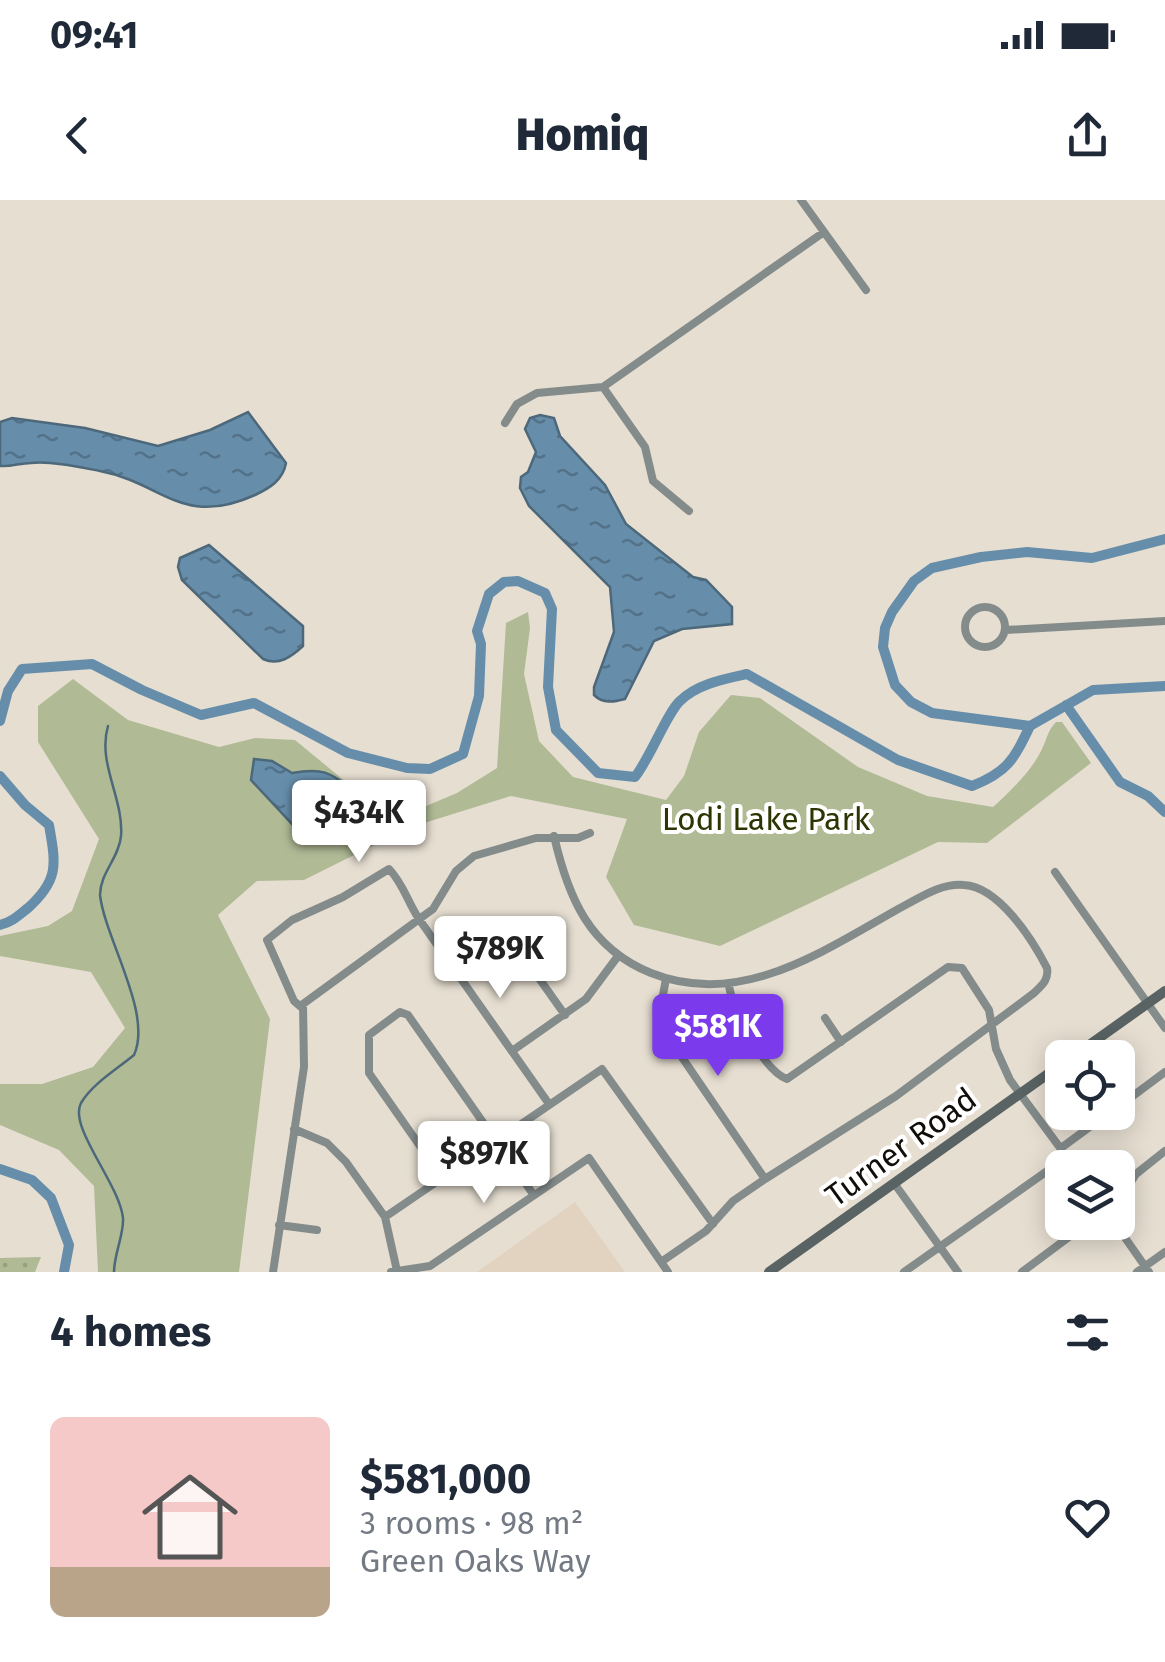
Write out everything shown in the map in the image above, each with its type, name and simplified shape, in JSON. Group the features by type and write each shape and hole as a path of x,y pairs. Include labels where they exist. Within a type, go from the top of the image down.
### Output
{"main road":[{"path":"1097,1040 1165,991"},
{"name":"Turner Road","path":"774,1271 1045,1076"}],"street":[{"path":"801,200 866,290"},
{"path":"505,424 517,404 537,393 603,387 824,232"},
{"path":"603,387 645,447 653,481 688,511"},
{"path":"990,607 1003,617 1006,630 994,646 979,647 967,637 965,623 974,610 990,607"},
{"path":"1006,630 1165,620"},
{"path":"273,1272 304,1067 302,1007 307,998 433,909 456,871 474,856 536,838 578,838 590,833"},
{"path":"554,836 573,902 596,937 618,956 684,984 729,986 760,978 798,963 930,892 967,885 995,897 1047,968 1044,984 882,1105 733,1201 714,1224 661,1262"},
{"path":"302,1007 294,1001 267,943 273,934 386,870 394,873 419,919 549,1104"},
{"path":"1055,872 1165,1028"},
{"path":"502,926 565,1014"},
{"path":"512,1050 586,999 618,956"},
{"path":"729,986 738,1017 781,1078 790,1077 952,966 966,972 993,1022 996,1049 1010,1080 1061,1148 1086,1130"},
{"path":"666,979 660,1005 662,1028 764,1179"},
{"path":"443,1179 367,1066 370,1034 402,1011 533,1194"},
{"path":"825,1018 841,1042"},
{"path":"385,1217 602,1069 714,1224"},
{"path":"1135,1094 1165,1072"},
{"path":"294,1129 335,1149 385,1217 395,1272 425,1268 586,1158 668,1272"},
{"path":"1135,1176 1165,1151"},
{"path":"904,1272 1045,1172"},
{"path":"894,1183 958,1272"},
{"path":"279,1225 317,1230"},
{"path":"1022,1272 1066,1240"},
{"path":"1125,1240 1144,1270 1165,1252"}],"shaded area":[{"path":"575,1202 625,1272 477,1272"}],"green space":[{"name":"Lodi Lake Park","path":"528,612 530,628 524,674 539,741 573,777 666,800 684,776 699,732 731,695 760,698 858,767 927,796 993,807 1031,767 1056,722 1062,722 1091,763 987,843 938,842 720,946 634,925 606,877 627,819 511,796 408,828 304,880 257,881 218,915 270,1019 239,1272 98,1272 94,1186 59,1150 0,1125 0,1084 42,1084 93,1067 125,1028 91,972 0,956 0,936 48,926 72,911 99,839 38,742 38,706 73,679 128,720 219,747 255,738 295,740 369,801 419,809 457,793 497,768 506,623"},
{"path":"41,1257 35,1272 0,1272 0,1258"}],"water":[{"path":"248,412 286,463 271,486 230,504 190,505 122,477 74,466 0,466 0,422 12,418 85,428 158,446 210,430"},
{"path":"530,418 554,418 560,436 605,485 626,524 693,577 706,580 732,607 732,624 682,629 654,641 625,699 605,701 594,695 614,632 610,587 529,506 520,488 521,477 528,472 536,452 525,429"},
{"path":"209,545 303,626 303,646 294,654 274,661 263,659 182,580 180,558"},
{"path":"254,759 272,761 292,773 325,773 365,798 361,806 328,831 293,825 251,780"}],"waterway":[{"path":"0,721 8,691 22,669 92,664 201,715 254,703 348,753 407,768 430,769 463,754 479,696 481,644 477,631 489,594 504,582 518,581 545,593 552,609 548,687 556,730 598,773 635,777 680,701 703,686 747,674 898,760 972,786 1008,763 1030,726 932,713 911,702 895,685 883,647 885,628 914,581 932,568 981,557 1027,552 1092,558 1165,539"},
{"path":"1030,726 1093,690 1165,686"},
{"path":"1066,705 1120,782 1148,796 1165,812"},
{"path":"108,726 106,754 119,808 121,836 100,895 133,998 138,1038 134,1055 92,1089 81,1103 79,1113 88,1141 120,1204 122,1231 114,1272"},
{"path":"0,776 49,825 54,861 50,880 38,898 0,925"},
{"path":"0,1169 32,1180 51,1198 69,1245 64,1272"}]}
